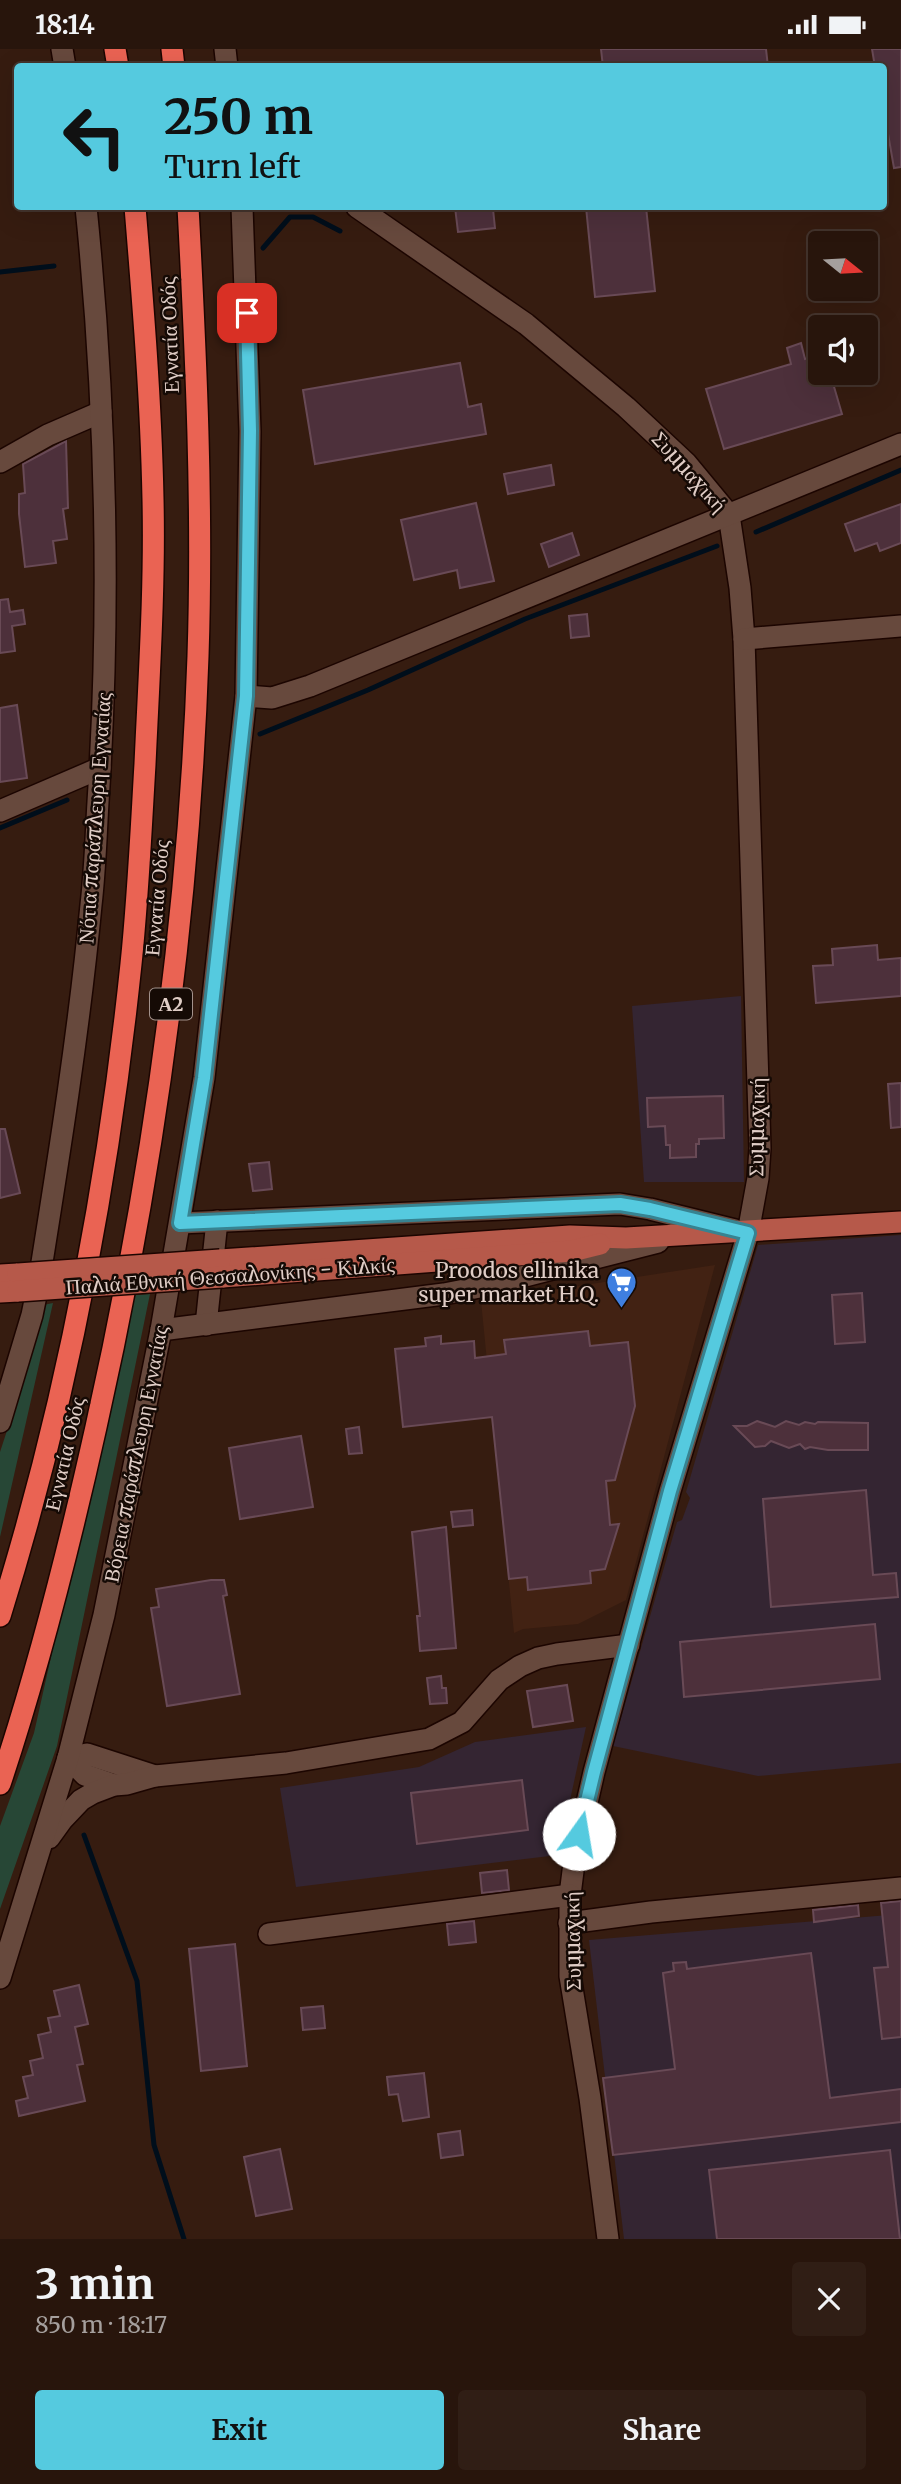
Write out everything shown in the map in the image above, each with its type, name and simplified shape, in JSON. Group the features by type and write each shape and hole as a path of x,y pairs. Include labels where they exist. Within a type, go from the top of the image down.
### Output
{"highway":[{"name":"Εγνατία Οδός","path":"0,1616 20,1553 68,1356 107,1150 131,963 151,647 153,503 150,401 135,210"},
{"name":"Εγνατία Οδός","path":"0,1784 27,1703 70,1543 111,1357 150,1151 176,968 191,790 198,654 196,347 188,210"}],"main road":[{"name":"Παλιά Εθνική Θεσσαλονίκης - Κιλκίς","path":"9,1283 221,1268 570,1235 626,1238 684,1236 901,1222"}],"street":[{"name":"Νότια παράπλευρη Εγνατίας","path":"0,1422 32,1315 46,1242 92,904 105,657 106,552 101,412 86,210"},
{"name":"Βόρεια παράπλευρη Εγνατίας","path":"0,1978 88,1686 161,1330 206,1065 246,696 250,431 242,210"},
{"name":"Συμμαχική","path":"362,210 526,324 626,407 686,463 729,515 740,587 744,639 760,1148 758,1178 748,1233 670,1491 594,1772 575,1855 570,1895 570,1976 590,2098 608,2239"},
{"path":"0,462 48,435 101,412"},
{"path":"246,696 272,698 310,686 901,444"},
{"path":"744,639 901,626"},
{"path":"0,811 100,768"},
{"path":"180,1223 620,1204 748,1233"},
{"path":"205,1325 217,1221"},
{"path":"161,1330 444,1294 684,1236"},
{"path":"37,1858 62,1820 81,1800 114,1785 155,1776 286,1763 429,1739 462,1722 499,1680 520,1666 556,1654 629,1645"},
{"path":"68,1758 87,1754 155,1776"},
{"path":"68,1758 85,1775 114,1785"},
{"path":"569,1923 651,1912 901,1888"},
{"path":"268,1934 570,1895"}],"shaded area":[{"path":"741,996 744,1182 644,1182 632,1006"},
{"path":"901,1235 901,1763 758,1776 613,1746 677,1522 682,1520 690,1498 686,1492 758,1245"},
{"path":"715,1265 626,1600 578,1624 523,1629 514,1633 481,1301"},
{"path":"586,1727 558,1855 296,1887 280,1788 419,1767 475,1742"},
{"path":"901,1914 901,2239 624,2239 589,1940"}],"green space":[{"path":"150,1294 57,1746 0,1909 0,1826 34,1733 132,1295"},
{"path":"53,1303 0,1537 0,1452 17,1400 38,1306"}],"building":[{"path":"601,49 766,49 768,63 603,63"},
{"path":"872,49 901,49 901,167 894,168 887,128 887,63 874,63"},
{"path":"455,210 493,210 495,228 458,232"},
{"path":"586,210 646,210 655,291 595,297"},
{"path":"801,343 805,359 808,358 808,385 834,385 842,414 724,449 706,389 791,364 787,348"},
{"path":"460,363 468,407 481,404 486,434 315,464 303,390"},
{"path":"66,441 68,508 63,509 67,539 53,541 56,563 25,567 19,514 19,494 25,493 23,464"},
{"path":"551,465 554,485 508,494 504,474"},
{"path":"476,503 494,581 460,588 457,570 414,580 401,520"},
{"path":"901,504 901,543 880,551 877,543 855,551 845,524"},
{"path":"572,533 579,555 549,567 541,544"},
{"path":"8,599 10,612 23,610 25,624 12,626 15,651 0,653 0,600"},
{"path":"587,614 589,636 571,638 569,616"},
{"path":"17,705 27,778 0,782 0,708"},
{"path":"877,945 878,960 901,958 901,996 816,1003 813,966 833,965 832,949"},
{"path":"901,1083 901,1127 891,1128 888,1084"},
{"path":"723,1096 724,1138 699,1139 699,1144 696,1144 696,1157 670,1158 665,1126 648,1127 647,1098"},
{"path":"0,1129 5,1129 20,1193 0,1198"},
{"path":"269,1162 272,1189 253,1191 249,1164"},
{"path":"862,1293 865,1342 835,1344 832,1295"},
{"path":"588,1331 590,1346 628,1342 635,1406 615,1480 606,1481 610,1525 619,1524 605,1569 590,1571 591,1583 528,1590 527,1577 509,1579 492,1417 403,1427 395,1349 426,1346 425,1338 441,1336 441,1344 474,1341 475,1358 506,1354 504,1340"},
{"path":"757,1421 775,1427 786,1421 799,1425 805,1422 868,1423 868,1450 805,1449 800,1444 789,1448 771,1441 765,1446 755,1447 734,1426 747,1426"},
{"path":"359,1427 362,1453 349,1454 346,1429"},
{"path":"301,1436 313,1507 240,1519 229,1448"},
{"path":"866,1490 873,1575 896,1573 898,1597 771,1607 763,1499"},
{"path":"472,1510 473,1525 453,1527 451,1512"},
{"path":"446,1527 456,1648 420,1651 417,1616 420,1616 412,1532"},
{"path":"224,1580 227,1595 223,1596 240,1694 167,1706 151,1608 159,1607 156,1589"},
{"path":"875,1624 880,1679 684,1697 680,1642"},
{"path":"441,1676 442,1688 446,1688 447,1703 430,1704 427,1678"},
{"path":"567,1685 573,1721 533,1727 527,1691"},
{"path":"522,1780 528,1830 417,1844 411,1793"},
{"path":"507,1870 509,1890 482,1893 480,1873"},
{"path":"901,1901 901,2037 882,2039 874,1968 888,1967 881,1903"},
{"path":"858,1905 859,1916 814,1922 813,1910"},
{"path":"474,1921 476,1942 449,1945 447,1924"},
{"path":"235,1944 247,2066 201,2071 189,1949"},
{"path":"811,1953 830,2098 901,2089 901,2122 613,2155 603,2078 675,2069 663,1973 674,1971 673,1963 686,1962 687,1969"},
{"path":"79,1985 88,2024 75,2027 83,2064 77,2065 85,2101 19,2116 16,2101 28,2098 23,2077 33,2075 30,2061 43,2058 38,2035 51,2032 48,2018 60,2016 54,1991"},
{"path":"323,2006 325,2028 303,2030 301,2008"},
{"path":"424,2073 429,2117 403,2121 398,2094 389,2095 387,2077"},
{"path":"460,2131 463,2155 441,2158 438,2134"},
{"path":"280,2149 292,2209 256,2216 244,2157"},
{"path":"890,2150 900,2239 717,2239 709,2170"}],"waterway":[{"path":"263,248 290,217 313,217 340,231"},
{"path":"0,272 54,266"},
{"path":"756,532 901,470"},
{"path":"260,734 368,690 525,619 717,546"},
{"path":"0,828 67,800"},
{"path":"84,1835 137,1981 154,2145 184,2239"}],"place":[{"name":"Proodos ellinika super market H.Q.","path":"622,1310"}],"route":[{"path":"247,313 250,431 246,696 204,1078 180,1223 620,1204 748,1233 670,1491 579,1834"}]}
